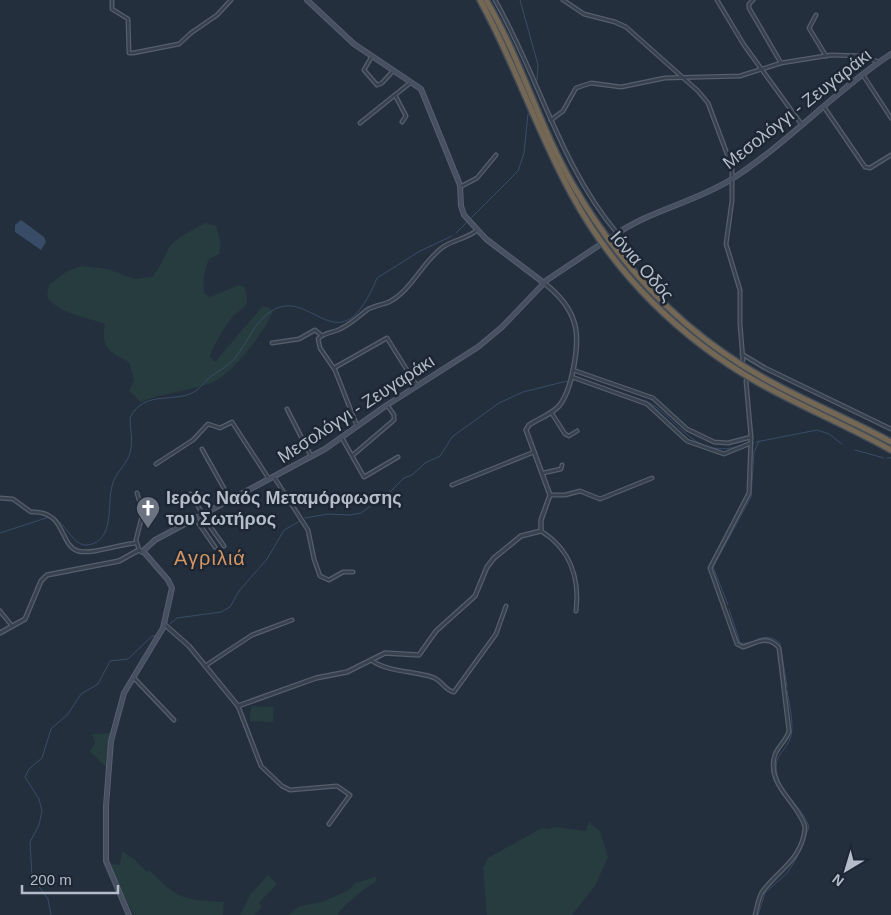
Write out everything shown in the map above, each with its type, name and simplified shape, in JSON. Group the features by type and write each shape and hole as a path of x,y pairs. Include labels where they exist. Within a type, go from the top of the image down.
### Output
{"highway":[{"name":"Ιόνια Οδός","path":"480,0 503,44 571,193 604,245 640,289 676,325 731,366 780,394 891,450"},
{"name":"Ιόνια Οδός","path":"486,0 508,40 572,184 610,242 641,280 688,326 729,357 764,378 891,442"}],"main road":[{"path":"307,0 348,39 412,82 424,94 460,187 461,209 464,215 476,229 544,283"},
{"name":"Μεσολόγγι - Ζευγαράκι","path":"612,237 651,214 708,192 733,178 802,126 862,74 891,54"},
{"name":"Μεσολόγγι - Ζευγαράκι","path":"140,551 155,540 311,458 342,438 387,405 490,338 544,283 598,246"},
{"path":"130,915 108,870 105,841 112,736 119,704 133,677 161,634 171,586 140,551"}],"street":[{"path":"112,1 112,9 128,19 127,44 129,53 133,53 179,44 190,33 217,15 231,0"},
{"path":"495,0 514,36 551,120 582,182 604,217 617,233"},
{"path":"563,0 584,14 611,20 626,27 683,77 708,103 731,164 733,178 732,211 726,244 740,290 742,354 744,360"},
{"path":"717,0 744,45 802,126"},
{"path":"753,0 749,4 749,8 781,63"},
{"path":"816,15 809,28 826,56"},
{"path":"372,56 364,70 377,85 382,83 394,70"},
{"path":"551,120 563,111 578,86 601,83 625,87 683,77 740,76 781,63 826,56 864,56 878,62"},
{"path":"862,74 891,118"},
{"path":"360,123 412,82"},
{"path":"395,95 406,116 402,122"},
{"path":"824,107 865,167 870,168 891,155"},
{"path":"460,187 478,178 496,155"},
{"path":"357,426 334,368 317,341 321,335 340,330 358,319 368,310 394,298 443,248 457,238 472,235 476,229"},
{"path":"541,531 541,520 550,495 526,428 551,412 562,400 572,377 576,330 565,302 544,283"},
{"path":"272,343 299,338 314,330 321,335"},
{"path":"334,368 387,338 418,386"},
{"path":"742,354 764,368 891,429"},
{"path":"573,370 653,398 687,429 714,442 725,444 751,437"},
{"path":"572,377 647,404 661,415 679,435 696,444 725,454 751,443"},
{"path":"746,381 751,437 750,484 747,498 710,568 737,644 743,647 764,640 774,642 778,648 789,731 787,739 777,750 774,757 775,776 805,827 802,843 792,860 762,893 755,915"},
{"path":"353,456 394,420 394,415 387,405"},
{"path":"287,408 311,458"},
{"path":"551,412 565,434 569,436 578,431"},
{"path":"156,464 193,440 208,424 220,428 232,422 269,479"},
{"path":"342,438 353,456 356,466 364,477 398,456"},
{"path":"202,449 231,500"},
{"path":"452,485 536,452"},
{"path":"543,473 560,469 562,465"},
{"path":"274,477 308,530 320,576 329,580 343,572 353,572"},
{"path":"550,495 565,495 580,491 600,499 652,478"},
{"path":"0,633 27,616 41,581 47,575 119,561 140,551 136,544 143,512 137,493"},
{"path":"190,494 224,546"},
{"path":"0,498 13,499 31,512 40,511 54,519 72,546 79,552 91,552 121,544 136,544"},
{"path":"196,518 215,547"},
{"path":"541,531 560,546 570,563 578,592 576,611"},
{"path":"238,706 316,678 347,672 387,653 419,655 436,632 475,596 487,567 494,558 521,536 541,531"},
{"path":"371,660 391,668 433,677 448,690 454,692 500,628 506,606"},
{"path":"0,611 12,626"},
{"path":"205,666 252,635 292,620"},
{"path":"164,624 189,646 238,706 259,762 265,772 290,790 326,785 337,786 350,795 329,824"},
{"path":"133,677 174,720"}],"green space":[{"path":"206,223 216,226 221,243 219,254 209,259 206,268 205,294 210,297 239,285 244,287 247,299 245,306 225,327 210,357 215,362 262,307 268,307 273,311 263,330 247,352 219,378 202,386 141,402 129,391 134,380 129,362 116,355 105,344 105,324 59,308 47,297 49,285 66,272 81,266 108,269 134,279 152,277 158,270 172,243 186,233"},
{"path":"251,706 274,707 273,722 250,721"},
{"path":"111,733 107,768 90,751 95,743 92,734"},
{"path":"589,822 600,831 608,857 595,886 572,915 487,915 483,868 488,858 542,828 555,827 586,831"},
{"path":"122,851 134,859 147,872 149,870 167,887 182,896 190,899 224,902 223,915 134,915 108,864 120,865"},
{"path":"268,875 277,884 259,903 262,907 255,915 240,915 250,895"},
{"path":"376,877 376,882 355,897 338,915 288,915 300,906 322,902 349,890 355,883"}],"water":[{"path":"21,220 44,237 46,242 41,250 15,232 15,225"}],"waterway":[{"path":"520,0 538,65 537,80"},
{"path":"456,233 518,171 524,153 528,114"},
{"path":"53,517 73,538 83,545 97,542 106,529 113,482 127,460 130,451 132,442 130,418 136,409 152,400 180,396 197,390 235,358 257,325 268,313 275,309 289,306 302,309 327,320 339,322 351,318 364,304 377,278 420,251 452,236"},
{"path":"305,518 328,514 350,515 361,513 391,491 404,478 412,475 425,463 440,456 452,437 499,403 523,392 567,381"},
{"path":"627,395 653,405 691,438 701,444 712,448 725,449 741,446"},
{"path":"756,442 817,430 829,434 842,444"},
{"path":"728,605 713,567 751,497 754,452 759,441"},
{"path":"855,450 884,458"},
{"path":"0,533 49,517"},
{"path":"170,624 177,618 221,612 230,607 239,591 267,559 284,530 300,521"},
{"path":"729,609 740,643 763,638 774,639 780,643 787,687"},
{"path":"51,915 48,899 32,877 30,842 39,825 42,811 39,799 25,777 29,769 42,758 51,729 68,714 81,694 98,684 110,661 128,659 152,636 156,636"},
{"path":"758,915 765,893 787,873 796,859 809,827 785,791 776,770 778,759 789,742 792,731 787,690"}],"tunnel":[{"path":"743,360 746,381"}],"place":[{"name":"Ιερός Ναός Μεταμόρφωσης του Σωτήρος","path":"148,529"}],"district":[{"name":"Αγριλιά","path":"210,558"}]}
